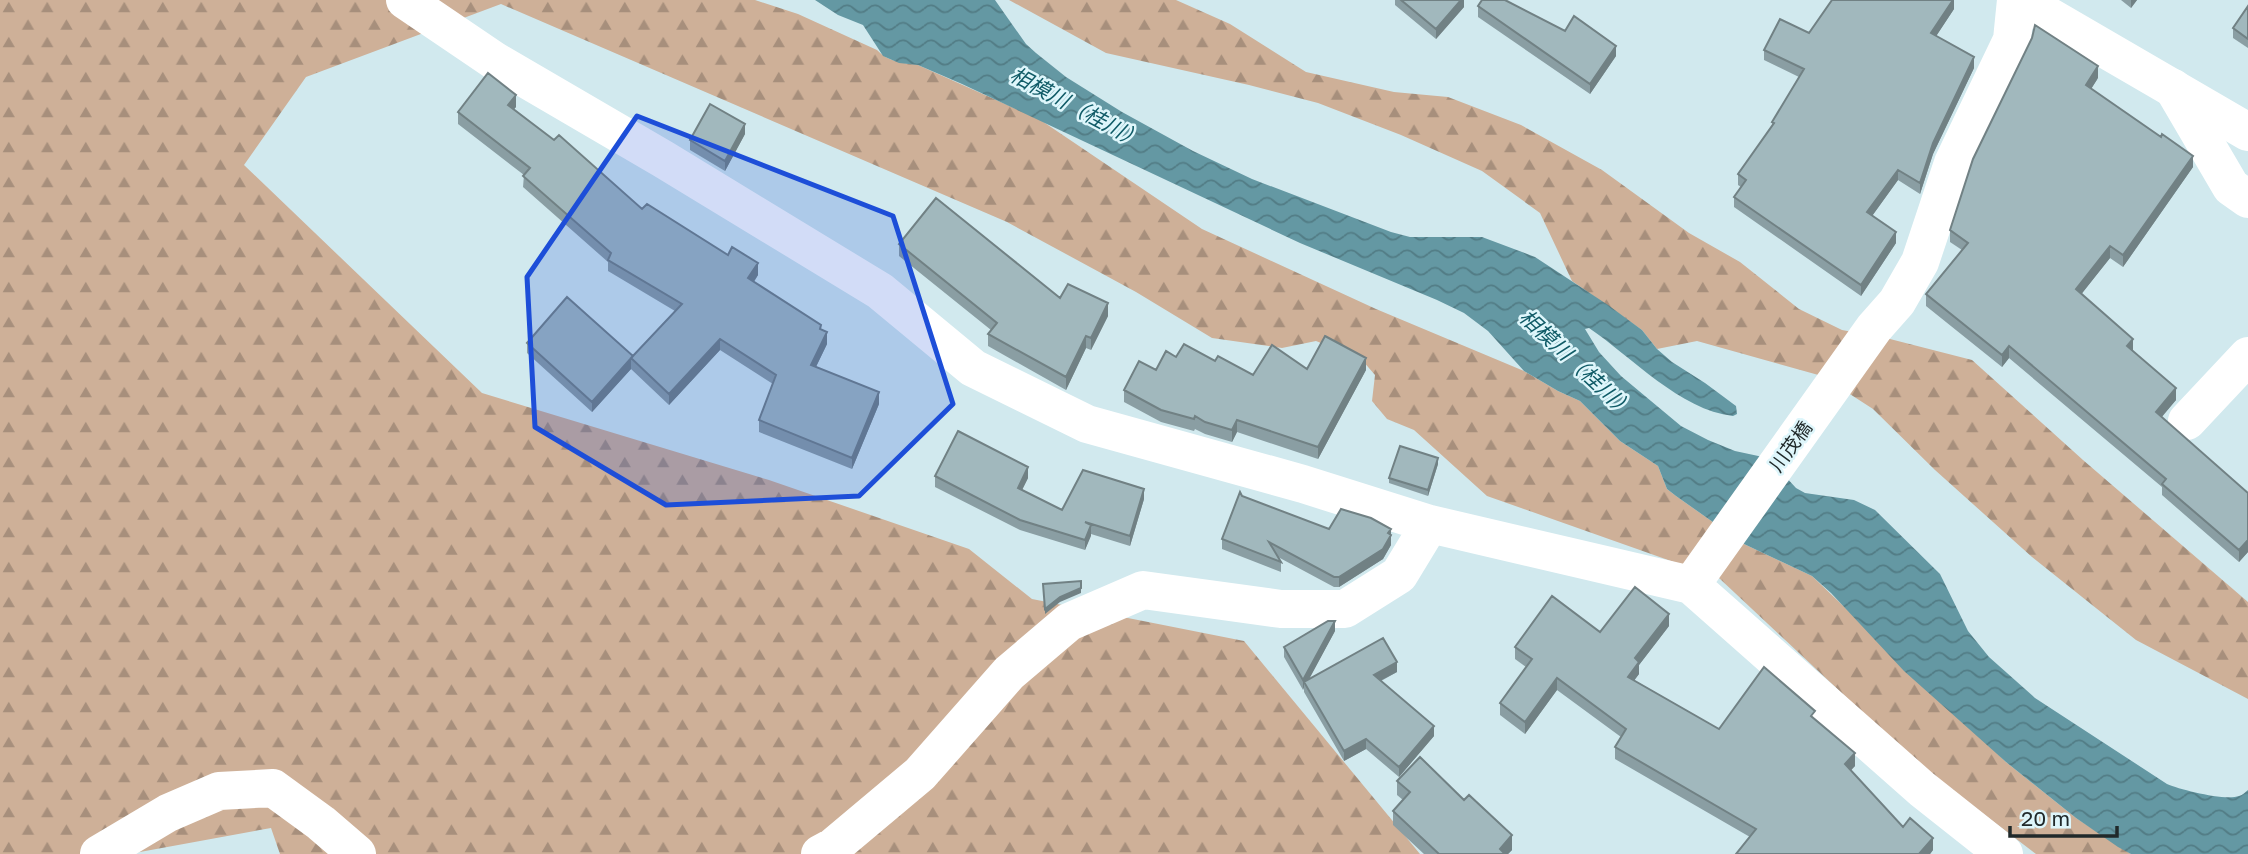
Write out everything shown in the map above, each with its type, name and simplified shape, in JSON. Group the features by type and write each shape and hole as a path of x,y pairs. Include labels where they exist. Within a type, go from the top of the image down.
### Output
{"street":[{"path":"405,0 495,61 880,291 973,368 1087,424 1303,484 1430,524 1698,574 1922,789 2004,854"},
{"path":"2018,0 2248,132"},
{"name":"川茂橋","path":"1698,574 1874,328 1897,302 1920,262 1953,163 2012,40 2018,0"},
{"path":"2173,88 2231,187 2248,199"},
{"path":"2187,421 2248,356"},
{"path":"820,854 833,847 920,774 1009,673 1069,622 1143,590 1281,609 1345,609 1399,575 1430,524"},
{"path":"99,854 168,813 219,792 272,788 321,823 357,854"}],"highlighted area":[{"path":"637,116 893,216 953,404 859,496 666,505 535,427 527,277"}],"green space":[{"path":"0,0 755,0 798,14 891,59 918,65 1039,119 1202,229 1376,309 1524,371 1580,401 1620,441 1658,466 1667,489 1744,544 1812,576 2006,762 2076,818 2131,854 2036,854 1914,761 1719,578 1487,496 1414,430 1387,419 1372,401 1375,375 1362,360 1316,341 1282,348 1212,338 1136,292 1007,222 501,4 306,77 244,165 482,393 769,480 969,549 1032,599 1244,641 1420,854 280,854 271,828 129,854 0,854"},
{"path":"1009,0 1176,0 1230,24 1306,72 1394,92 1448,97 1521,125 1602,170 1689,233 1740,262 1799,309 1842,330 1972,360 2248,602 2248,699 2136,640 2032,557 1935,470 1873,409 1822,376 1697,341 1657,349 1642,330 1572,281 1540,213 1482,171 1401,135 1318,103 1106,53"}],"water":[{"name":"相模川（桂川）","path":"815,0 995,0 1026,44 1066,77 1193,151 1252,179 1391,232 1410,237 1482,237 1535,257 1642,330 1672,362 1736,406 1737,414 1733,416 1694,404 1657,381 1589,328 1585,329 1599,352 1621,376 1681,426 1735,451 1763,457 1805,493 1854,500 1875,510 1940,574 1968,631 1989,657 2035,698 2167,784 2192,792 2224,797 2239,796 2248,790 2248,854 2131,854 2118,847 2076,818 2006,762 1904,671 1812,576 1744,544 1676,496 1667,489 1658,466 1620,441 1580,401 1524,371 1488,331 1464,313 1300,243 962,84 918,65 899,63 883,56 863,25 838,15"}],"building":[{"path":"1401,0 1461,0 1436,29"},
{"path":"1482,0 1505,0 1565,31 1574,16 1616,46 1590,84 1478,6"},
{"path":"1832,0 1953,0 1931,33 1974,57 1933,143 1920,183 1898,170 1867,212 1896,232 1861,285 1734,197 1746,180 1738,174 1774,123 1772,122 1804,69 1764,50 1780,19 1809,33"},
{"path":"2248,6 2248,39 2233,28"},
{"path":"2035,25 2098,66 2086,85 2193,156 2123,255 2110,246 2076,289 2133,339 2127,346 2176,388 2156,412 2248,493 2248,540 2239,550 2162,484 2166,479 2009,346 2002,355 1926,294 1968,243 1950,230 1973,159 2032,38"},
{"path":"488,73 516,95 508,105 554,140 559,135 642,209 647,204 728,255 732,247 758,263 748,278 821,325 820,329 827,332 811,365 879,392 852,458 759,420 776,375 720,339 669,394 631,358 682,304 608,260 611,253 523,176 530,168 458,112"},
{"path":"710,104 745,124 725,161 690,140"},
{"path":"936,198 1060,298 1068,284 1108,303 1091,338 1086,336 1066,377 988,334 997,323 899,244"},
{"path":"567,297 633,356 592,402 527,343"},
{"path":"1325,336 1366,358 1318,447 1237,420 1232,430 1195,416 1194,419 1161,410 1124,390 1139,361 1156,370 1166,351 1176,357 1184,344 1215,361 1218,356 1253,375 1272,345 1307,369"},
{"path":"958,431 1028,467 1018,488 1062,510 1083,470 1144,489 1130,536 1085,522 1091,525 1085,540 1020,520 935,476"},
{"path":"1400,446 1438,458 1428,490 1389,478"},
{"path":"1240,492 1242,496 1329,529 1341,509 1371,518 1391,529 1388,533 1391,535 1383,549 1339,577 1334,577 1269,542 1281,562 1222,539"},
{"path":"1081,581 1081,588 1060,597 1045,609 1043,584"},
{"path":"1635,587 1669,614 1635,658 1639,662 1628,677 1719,729 1764,667 1815,711 1811,716 1855,753 1845,764 1903,827 1910,818 1933,838 1919,854 1736,854 1756,829 1615,747 1626,729 1557,678 1525,722 1500,703 1532,659 1515,647 1552,596 1600,632"},
{"path":"1328,621 1335,621 1303,680 1284,647"},
{"path":"1383,638 1397,662 1374,675 1434,726 1399,767 1366,739 1344,751 1304,682"},
{"path":"1420,757 1464,800 1469,795 1512,835 1500,849 1505,854 1439,854 1393,811 1410,792 1397,781"}]}
